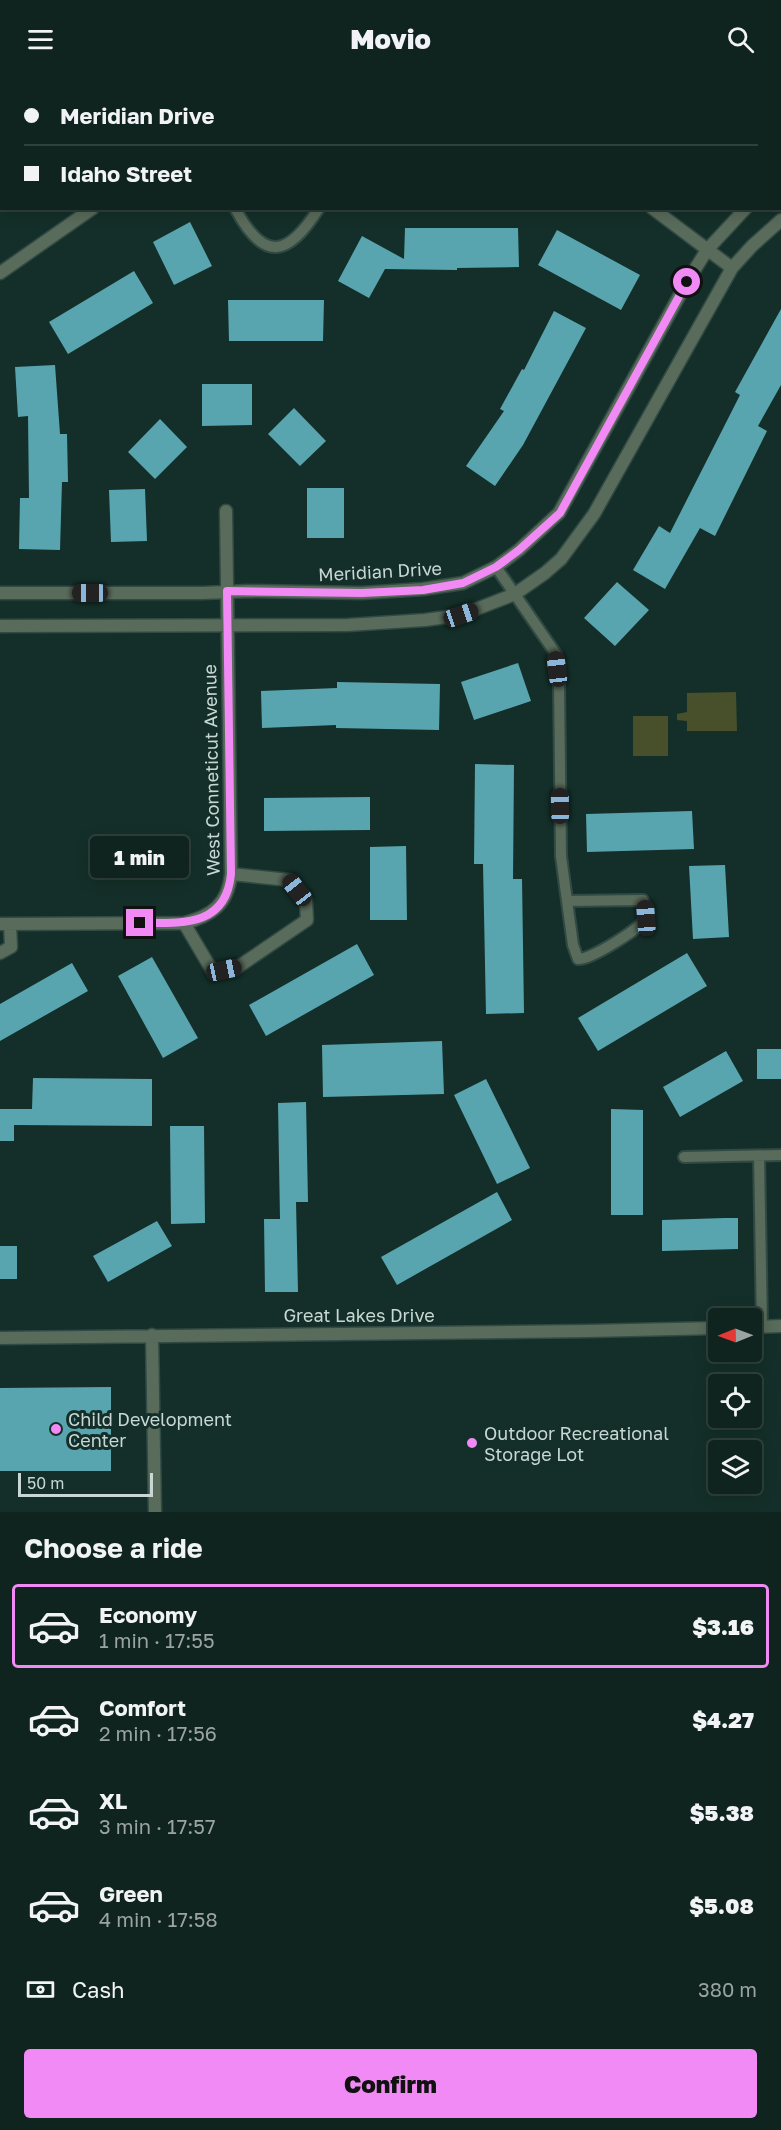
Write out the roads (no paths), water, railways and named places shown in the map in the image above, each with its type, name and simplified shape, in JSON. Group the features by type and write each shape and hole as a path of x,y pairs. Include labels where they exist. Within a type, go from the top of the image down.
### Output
{"street":[{"path":"2,266 90,210"},
{"path":"655,210 732,268"},
{"name":"Meridian Drive","path":"0,593 227,591 362,593 423,590 463,583 496,567 519,550 560,513 687,282 707,250 744,210"},
{"path":"0,627 348,625 425,620 461,615 515,594 561,559 594,514 732,268 781,220"},
{"name":"West Conneticut Avenue","path":"184,923 201,919 218,907 229,891 231,874 226,512"},
{"path":"0,953 11,947 5,924 184,923 213,972 238,967 307,920 306,901 289,880 231,874"},
{"path":"762,1326 781,1326"},
{"name":"Great Lakes Drive","path":"0,1338 708,1328"},
{"path":"152,1335 155,1512"}],"lane":[{"path":"236,210 247,229 261,243 275,248 292,242 306,229 318,210"},
{"path":"496,567 556,654 559,683 561,855 567,901 573,945 578,959 588,958 635,929 646,918 643,900 567,901"},
{"path":"684,1157 781,1155"},
{"path":"757,1308 759,1156"}],"place":[{"name":"Child Development Center","path":"56,1429"},
{"name":"Outdoor Recreational Storage Lot","path":"472,1443"}]}
